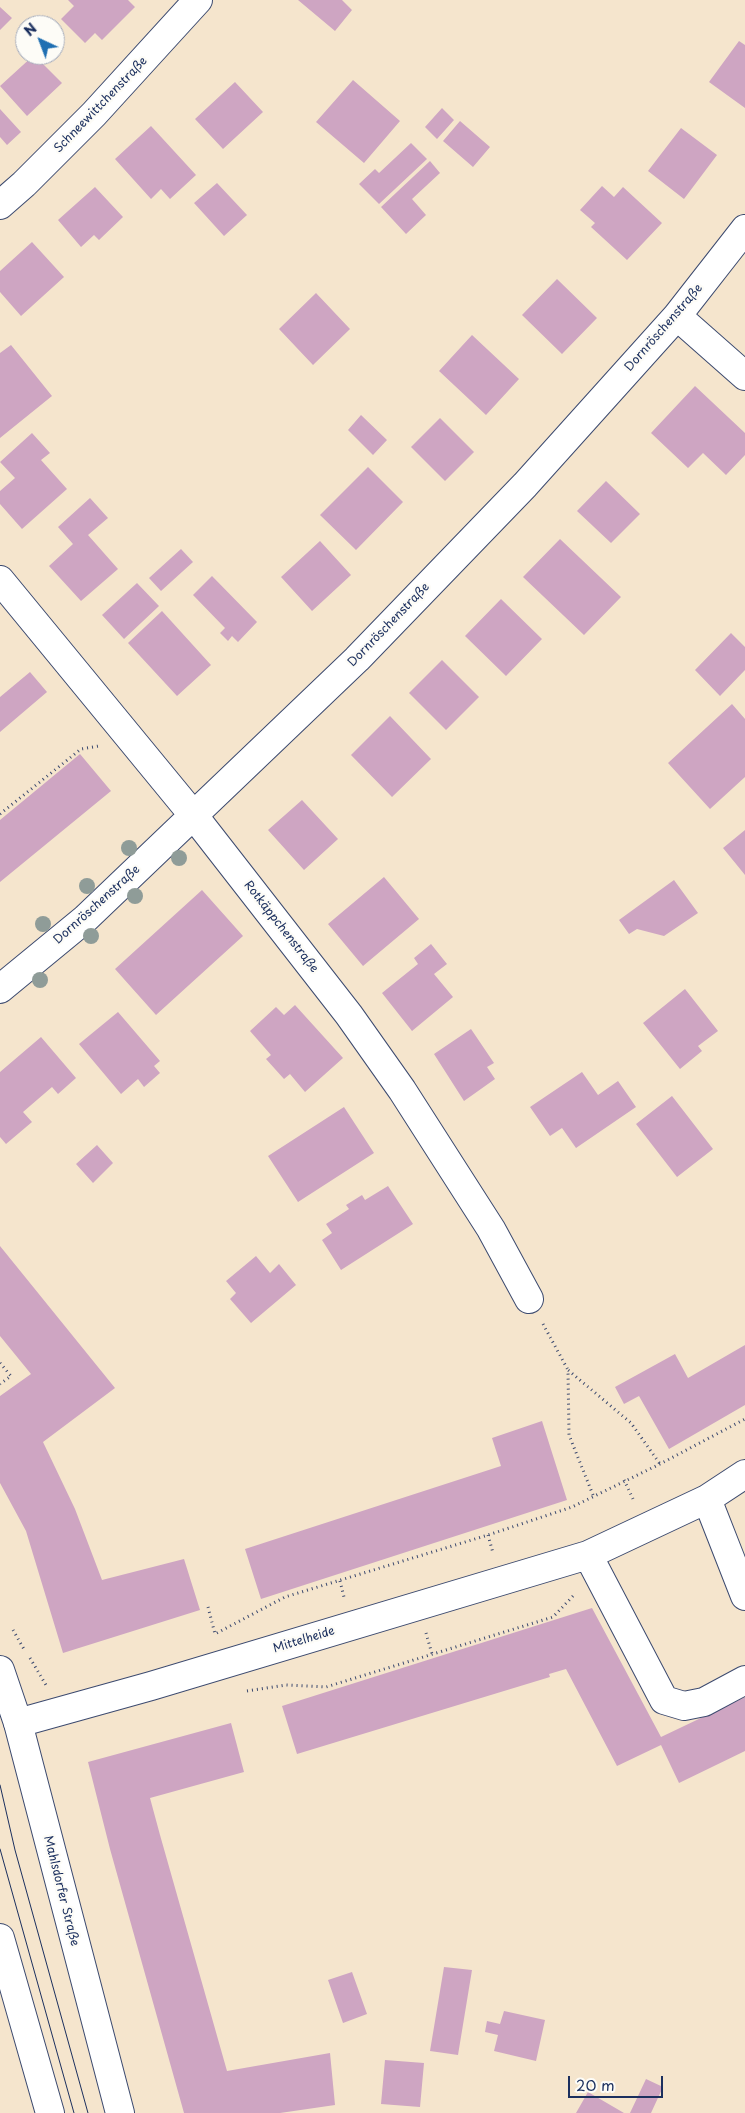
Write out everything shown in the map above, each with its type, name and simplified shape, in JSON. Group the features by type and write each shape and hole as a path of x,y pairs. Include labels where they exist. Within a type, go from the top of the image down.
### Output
{"street":[{"name":"Schneewittchenstraße","path":"0,205 24,184 94,114 198,0"},
{"name":"Dornröschenstraße","path":"0,989 85,919 357,659 525,485 677,316 745,228"},
{"path":"677,316 745,376"},
{"name":"Rotkäppchenstraße","path":"0,580 194,816 349,1014 397,1083 491,1229 529,1299"},
{"name":"Mittelheide","path":"9,1725 592,1564 707,1500 745,1474"},
{"path":"707,1500 745,1596"},
{"path":"592,1564 664,1700 684,1706 704,1702 745,1680"},
{"name":"Mahlsdorfer Straße","path":"0,1670 9,1725 120,2113"},
{"path":"0,1938 50,2113"}],"path":[{"path":"0,814 81,749 104,745"},
{"path":"548,1334 568,1370 631,1423 660,1464"},
{"path":"0,1362 11,1376 0,1384"},
{"path":"568,1370 569,1435 594,1494"},
{"path":"208,1607 215,1634 285,1597 488,1535 572,1506 660,1464 745,1419"},
{"path":"624,1480 635,1504"},
{"path":"488,1535 496,1560"},
{"path":"239,1692 286,1686 326,1687 553,1617 592,1564"},
{"path":"340,1581 346,1605"},
{"path":"424,1626 432,1654"}],"building":[{"path":"68,0 128,0 135,7 102,40 95,33 85,43 65,23 65,15 74,6"},
{"path":"298,0 342,0 352,10 335,31"},
{"path":"0,7 12,18 0,30"},
{"path":"739,41 745,45 745,108 709,82"},
{"path":"23,65 44,65 62,83 27,116 0,86"},
{"path":"353,80 400,121 364,163 316,122"},
{"path":"235,82 263,112 223,149 195,119"},
{"path":"442,108 454,120 437,139 425,127"},
{"path":"0,109 21,132 7,145 0,137"},
{"path":"460,121 490,147 473,167 443,141"},
{"path":"151,126 196,175 170,199 161,189 151,199 115,159"},
{"path":"681,128 717,155 684,199 648,171"},
{"path":"411,143 427,159 379,204 359,184 375,169 379,173"},
{"path":"430,161 440,173 412,199 426,215 406,234 381,207"},
{"path":"217,183 247,215 224,236 194,203"},
{"path":"602,186 614,197 623,187 662,223 627,260 591,227 595,223 580,210"},
{"path":"95,187 123,217 99,240 94,235 81,247 58,220"},
{"path":"32,242 64,277 21,316 0,292 0,271"},
{"path":"557,279 597,318 562,354 522,315"},
{"path":"316,293 350,329 313,365 279,329"},
{"path":"472,335 519,379 486,415 439,371"},
{"path":"11,345 52,396 0,438 0,353"},
{"path":"695,386 745,433 745,455 726,475 703,453 688,468 651,433"},
{"path":"361,415 387,440 373,455 348,430"},
{"path":"440,418 474,452 445,481 411,447"},
{"path":"32,433 50,453 41,460 67,489 22,529 0,504 0,491 15,478 0,462"},
{"path":"368,467 403,502 356,550 320,515"},
{"path":"606,481 640,514 611,543 577,511"},
{"path":"90,498 108,518 88,535 118,569 81,601 49,566 73,544 58,527"},
{"path":"560,539 621,597 584,635 523,577"},
{"path":"320,541 351,575 312,611 281,577"},
{"path":"181,549 193,562 161,591 149,578"},
{"path":"212,576 257,622 238,642 232,636 228,641 220,633 225,628 193,595"},
{"path":"137,583 159,606 124,639 102,615"},
{"path":"501,599 542,639 506,676 465,636"},
{"path":"162,611 211,665 177,696 128,643"},
{"path":"731,633 745,647 745,670 720,696 695,670"},
{"path":"442,660 479,697 446,730 409,693"},
{"path":"30,672 47,692 0,732 0,697"},
{"path":"732,704 745,719 745,777 710,809 668,763"},
{"path":"390,716 431,759 392,797 351,755"},
{"path":"80,754 111,791 0,882 0,820"},
{"path":"302,800 338,839 304,870 268,830"},
{"path":"745,830 745,875 723,848"},
{"path":"384,877 419,919 363,966 328,924"},
{"path":"674,880 698,913 664,936 637,929 629,934 619,920"},
{"path":"202,890 243,936 156,1015 115,969"},
{"path":"431,944 447,964 434,974 453,997 412,1031 382,993 418,964 414,958"},
{"path":"685,989 718,1031 698,1046 702,1051 680,1069 643,1023"},
{"path":"295,1005 343,1058 305,1092 290,1074 284,1079 266,1059 271,1055 250,1031 276,1007 284,1015"},
{"path":"118,1012 160,1061 154,1066 160,1073 144,1087 138,1079 121,1094 79,1044"},
{"path":"471,1029 494,1063 487,1067 495,1079 464,1101 434,1054"},
{"path":"41,1037 76,1078 58,1094 52,1087 23,1112 32,1122 6,1144 0,1137 0,1072"},
{"path":"582,1072 598,1095 618,1081 636,1107 576,1148 562,1128 550,1136 530,1107"},
{"path":"672,1096 713,1149 677,1177 636,1124"},
{"path":"344,1107 374,1153 298,1202 268,1156"},
{"path":"97,1145 113,1163 93,1183 76,1164"},
{"path":"388,1186 413,1224 341,1270 322,1240 332,1233 326,1224 349,1209 346,1205 362,1195 365,1200"},
{"path":"0,1246 115,1388 43,1442 75,1509 102,1580 184,1559 200,1610 63,1653 26,1531 0,1483 0,1396 31,1374 0,1336"},
{"path":"256,1256 270,1273 279,1264 296,1285 251,1323 230,1299 236,1293 226,1281"},
{"path":"745,1345 745,1405 669,1449 639,1396 624,1404 615,1387 675,1354 688,1378"},
{"path":"542,1421 567,1500 261,1599 245,1549 501,1466 492,1438"},
{"path":"592,1608 661,1737 745,1697 745,1751 679,1783 661,1745 617,1766 566,1669 549,1674 550,1677 297,1754 282,1706"},
{"path":"231,1723 244,1772 150,1798 160,1835 227,2071 330,2053 335,2105 280,2113 184,2113 110,1849 88,1762"},
{"path":"444,1967 472,1970 458,2055 430,2051"},
{"path":"352,1972 367,2014 343,2023 328,1980"},
{"path":"504,2011 545,2020 536,2061 494,2051 498,2035 485,2032 487,2021 500,2024"},
{"path":"385,2060 424,2063 420,2107 381,2104"},
{"path":"646,2079 663,2087 651,2113 630,2113"},
{"path":"588,2092 624,2113 576,2113"}],"tram line":[{"path":"0,1785 15,1850 88,2113"},
{"path":"0,1849 74,2113"}]}
